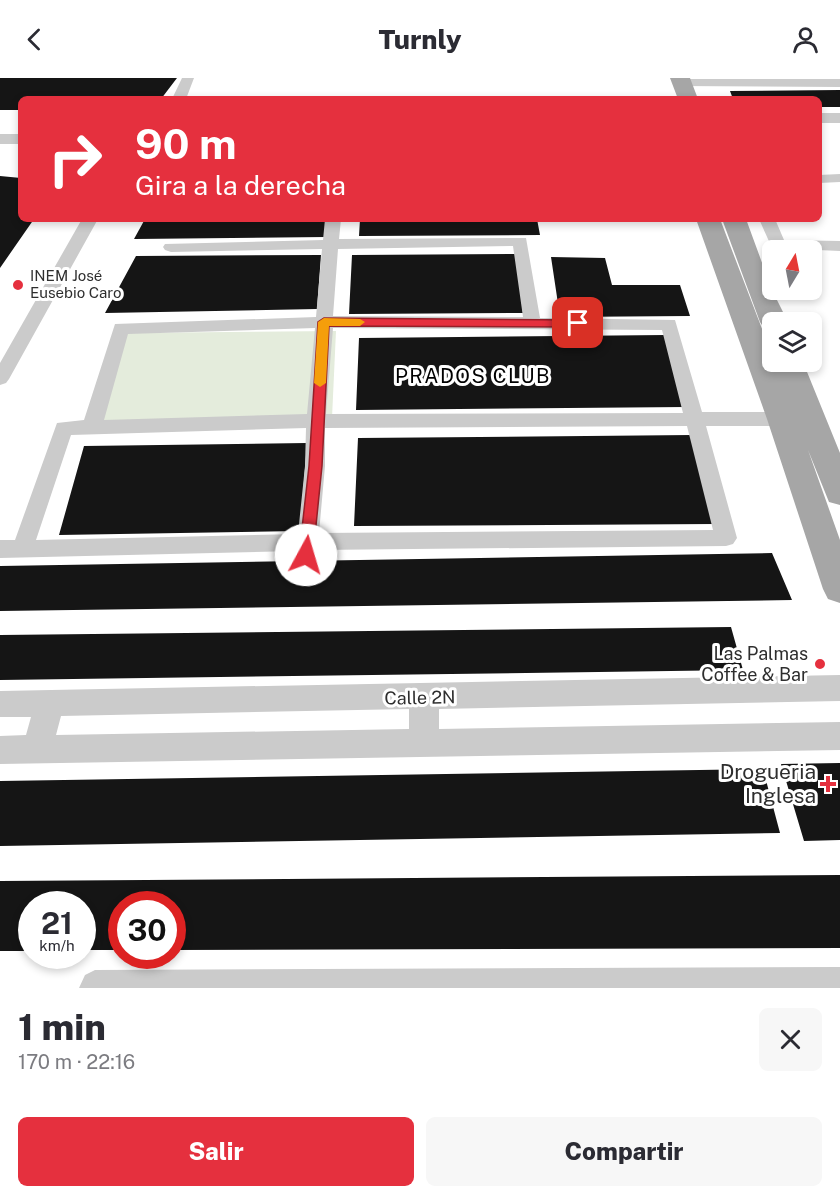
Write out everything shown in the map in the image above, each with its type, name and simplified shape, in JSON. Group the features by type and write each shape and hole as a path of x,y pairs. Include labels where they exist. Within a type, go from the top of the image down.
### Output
{"main road":[{"path":"709,222 782,419 840,589"},
{"path":"735,222 770,312"},
{"path":"793,372 840,493"}],"street":[{"path":"180,96 188,78"},
{"path":"684,87 840,84"},
{"path":"822,118 840,118"},
{"path":"0,123 18,123"},
{"path":"822,132 840,132"},
{"path":"0,140 18,139"},
{"path":"822,178 840,178"},
{"path":"0,379 88,222"},
{"path":"306,548 315,466 316,421 333,222"},
{"path":"768,222 778,245 840,246"},
{"path":"171,247 520,242 532,323"},
{"path":"0,549 306,548 726,538 669,324 324,322 121,328 92,427"},
{"path":"22,549 64,428 316,421 782,419"},
{"name":"Calle 2N","path":"0,704 424,698 840,688"},
{"path":"424,698 424,744"},
{"path":"38,749 49,703"},
{"path":"0,750 840,736"},
{"path":"94,988 95,985 765,984 840,981"}],"green space":[{"path":"336,331 332,418 96,421 123,333"}],"building":[{"path":"0,78 177,78 163,96 18,96 18,110 0,110"},
{"path":"840,90 840,107 822,107 822,96 732,96 730,91"},
{"path":"0,176 18,178 18,222 32,222 0,268"},
{"path":"143,222 328,222 326,237 134,239"},
{"path":"360,222 538,222 540,235 359,236"},
{"path":"516,254 523,313 349,314 352,255"},
{"path":"321,255 317,309 105,313 136,256"},
{"path":"551,257 605,258 612,285 680,285 690,316 560,317"},
{"path":"666,335 686,407 356,410 359,338"},
{"path":"692,435 715,524 354,526 358,438"},
{"path":"307,443 300,531 59,535 84,446"},
{"path":"772,553 792,600 0,611 0,566"},
{"path":"731,627 743,670 0,680 0,635"},
{"path":"840,763 840,840 804,841 781,764"},
{"path":"763,769 780,833 0,846 0,781"},
{"path":"840,875 840,948 186,950 186,891 108,891 108,950 96,950 96,891 18,891 18,951 0,951 0,881"}],"slow traffic":[{"path":"320,383 324,322 360,322"}],"place":[{"name":"INEM José Eusebio Caro","path":"18,285"},
{"name":"Las Palmas Coffee & Bar","path":"820,664"},
{"name":"Drogueria Inglesa","path":"828,784"}],"district":[{"name":"PRADOS CLUB","path":"473,376"}],"route":[{"path":"306,555 315,466 316,421 323,358 324,322 578,323"}]}
